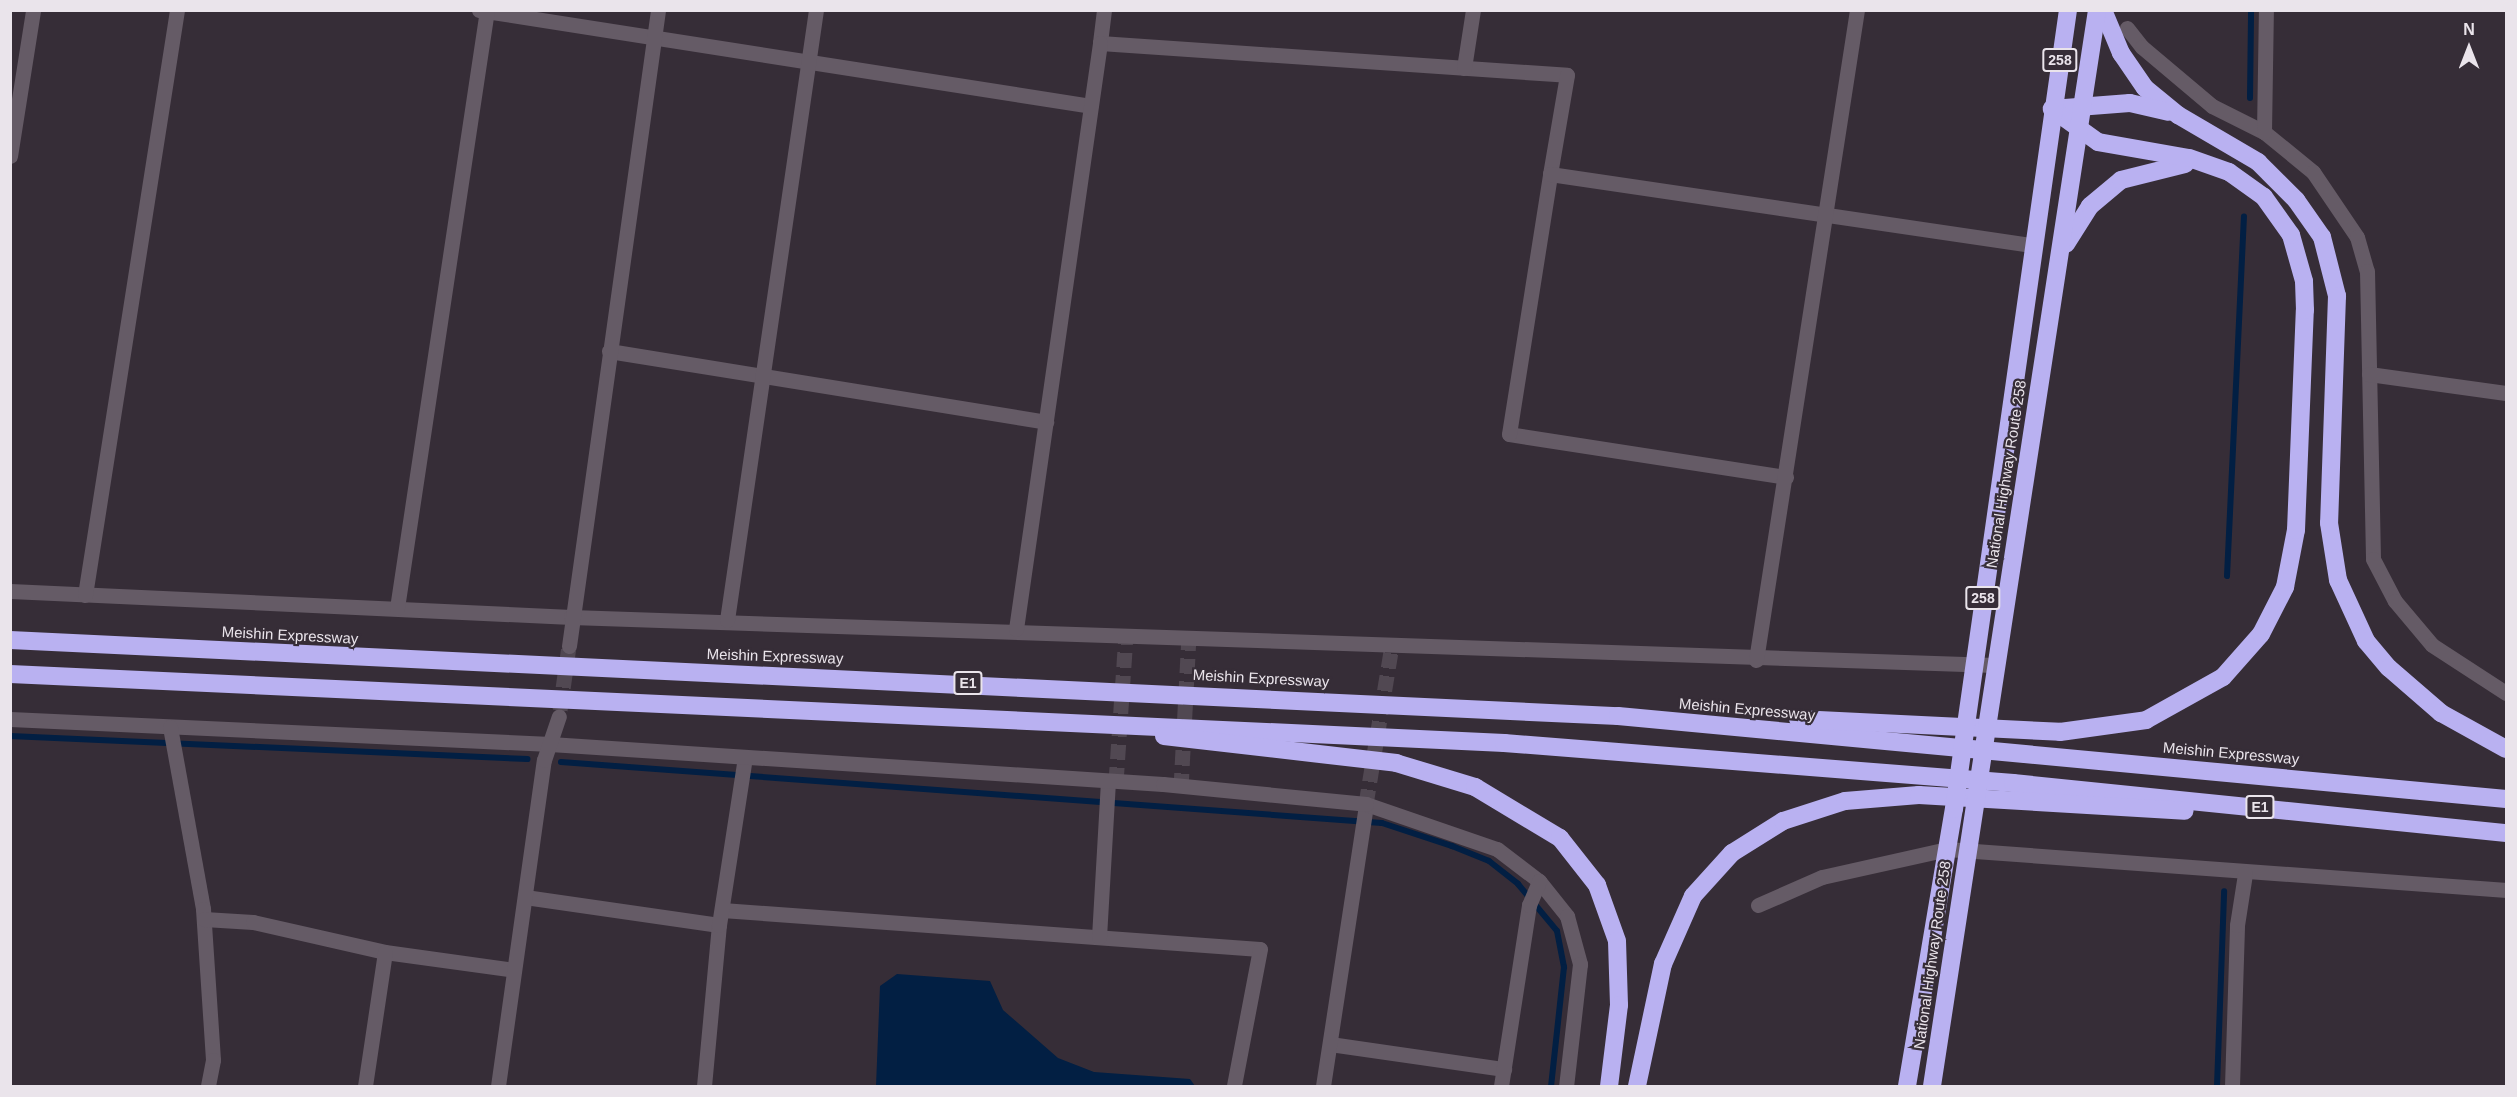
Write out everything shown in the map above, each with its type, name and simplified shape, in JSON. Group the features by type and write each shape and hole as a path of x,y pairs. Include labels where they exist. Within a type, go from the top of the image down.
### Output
{"highway":[{"name":"National Highway Route 258","path":"1932,1086 1974,665 2032,245 2068,10"},
{"name":"National Highway Route 258","path":"1906,1086 1994,665 2080,133 2082,105 2097,10"},
{"path":"2103,10 2131,71 2178,115 2239,149 2278,180 2312,219 2330,256 2337,296 2329,523 2338,580 2349,612 2366,641 2413,692 2506,749"},
{"path":"2052,109 2130,103 2178,115"},
{"path":"1925,734 2122,726 2197,696 2243,657 2285,587 2296,530 2304,281 2299,255 2279,214 2248,183 2211,164 2110,145 2080,133 2052,109"},
{"path":"2060,257 2084,214 2121,180 2170,165 2211,164"},
{"name":"Meishin Expressway","path":"10,640 1618,716 1925,734 2021,751 2506,799"},
{"name":"E1","path":"10,674 685,702 1504,743 1919,775 2011,791"},
{"path":"685,702 770,715 1301,748 1396,763 1475,787 1560,838 1580,859 1610,913 1620,970 1609,1086"},
{"path":"1637,1086 1663,963 1693,896 1712,873 1754,836 1810,809 1919,795 2011,791 2328,813 2506,832"}],"street":[{"path":"10,156 33,10"},
{"path":"85,595 177,10"},
{"path":"569,646 571,617 658,10"},
{"path":"727,620 816,10"},
{"path":"1016,629 1104,10"},
{"path":"1464,68 1473,10"},
{"path":"1756,660 1857,10"},
{"path":"2264,132 2266,10"},
{"path":"397,608 484,11 809,59 1091,106"},
{"path":"2127,28 2142,47 2212,106 2264,132 2313,172 2357,237 2367,271 2373,559 2396,601 2432,645 2506,693"},
{"path":"1100,43 1567,75 1509,434 1786,477"},
{"path":"1550,174 2032,245"},
{"path":"609,351 1046,422"},
{"path":"2369,374 2506,393"},
{"path":"10,591 571,617 1016,629 1756,660 1994,665"},
{"path":"498,1086 550,744 559,716"},
{"path":"10,719 170,738 550,744 744,770 1108,795 1364,816 1497,849 1534,892 1567,916 1580,964 1566,1086"},
{"path":"170,738 204,919 213,1060 208,1086"},
{"path":"704,1086 720,917 744,770"},
{"path":"1099,938 1108,795"},
{"path":"1323,1086 1364,816"},
{"path":"1758,905 1822,877 1956,850 2245,874 2506,890"},
{"path":"2232,1086 2237,925 2245,874"},
{"path":"1501,1086 1534,892"},
{"path":"525,897 720,917 1260,949 1234,1085"},
{"path":"204,919 253,921 385,952 514,970"},
{"path":"365,1086 385,952"},
{"path":"1330,1044 1504,1070"}],"water":[{"path":"897,974 990,981 1003,1010 1058,1058 1094,1072 1190,1079 1195,1086 876,1086 880,986"}],"waterway":[{"path":"2250,98 2251,10"},
{"path":"2227,576 2244,216"},
{"path":"10,736 527,759"},
{"path":"561,762 1382,823 1489,861 1518,884 1557,931 1564,967 1551,1086"},
{"path":"2217,1086 2224,891"}],"tunnel":[{"path":"1116,782 1126,634"},
{"path":"1181,788 1189,637"},
{"path":"1366,804 1392,645"},
{"path":"560,710 569,646"}]}
